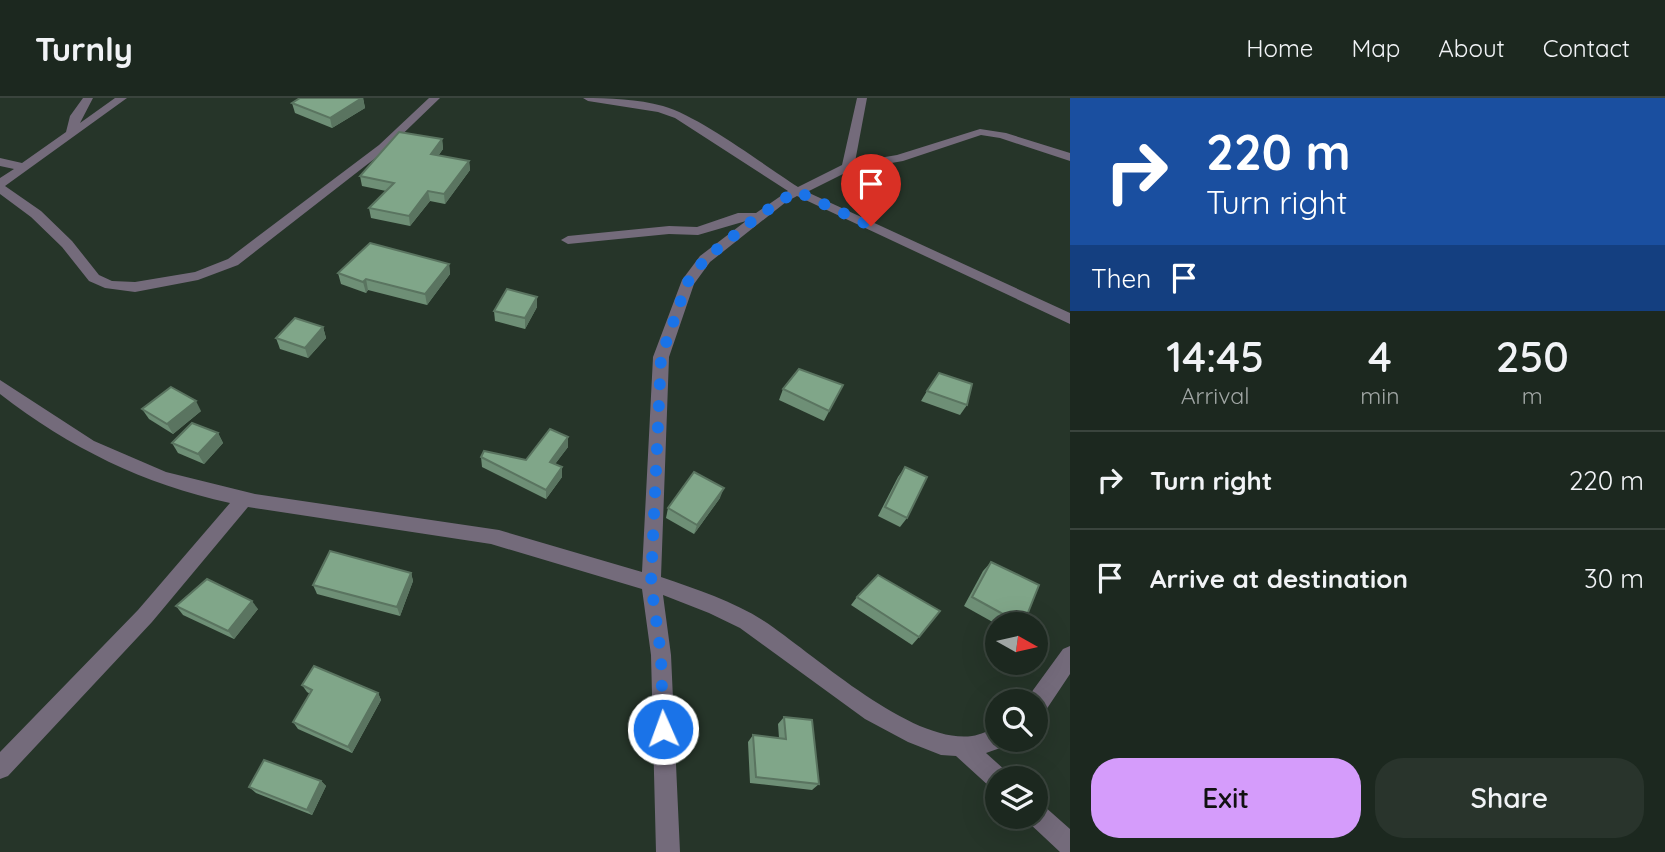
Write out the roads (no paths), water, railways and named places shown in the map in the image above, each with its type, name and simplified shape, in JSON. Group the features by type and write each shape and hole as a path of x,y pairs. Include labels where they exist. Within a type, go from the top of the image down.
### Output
{"street":[{"path":"71,135 76,116 88,98"},
{"path":"122,98 0,186 36,214 94,278 110,285 135,287 198,276 233,262 383,147 435,98"},
{"path":"588,98 660,109 679,116 796,191 1070,319"},
{"path":"618,103 641,98"},
{"path":"848,167 862,98"},
{"path":"668,852 661,655 651,583 661,357 687,283 705,259 757,217 796,191 848,167 899,158 980,132 1002,135 1070,157"},
{"path":"0,162 24,167"},
{"path":"568,240 669,230 698,231 738,217 757,217"},
{"path":"0,386 34,412 118,460 167,479 244,499 495,537 700,599 757,628 893,725 920,738 962,747 985,741"},
{"path":"0,768 145,616 244,499"},
{"path":"1047,689 1070,656"},
{"path":"962,747 985,767"},
{"path":"1048,825 1070,845"}]}
